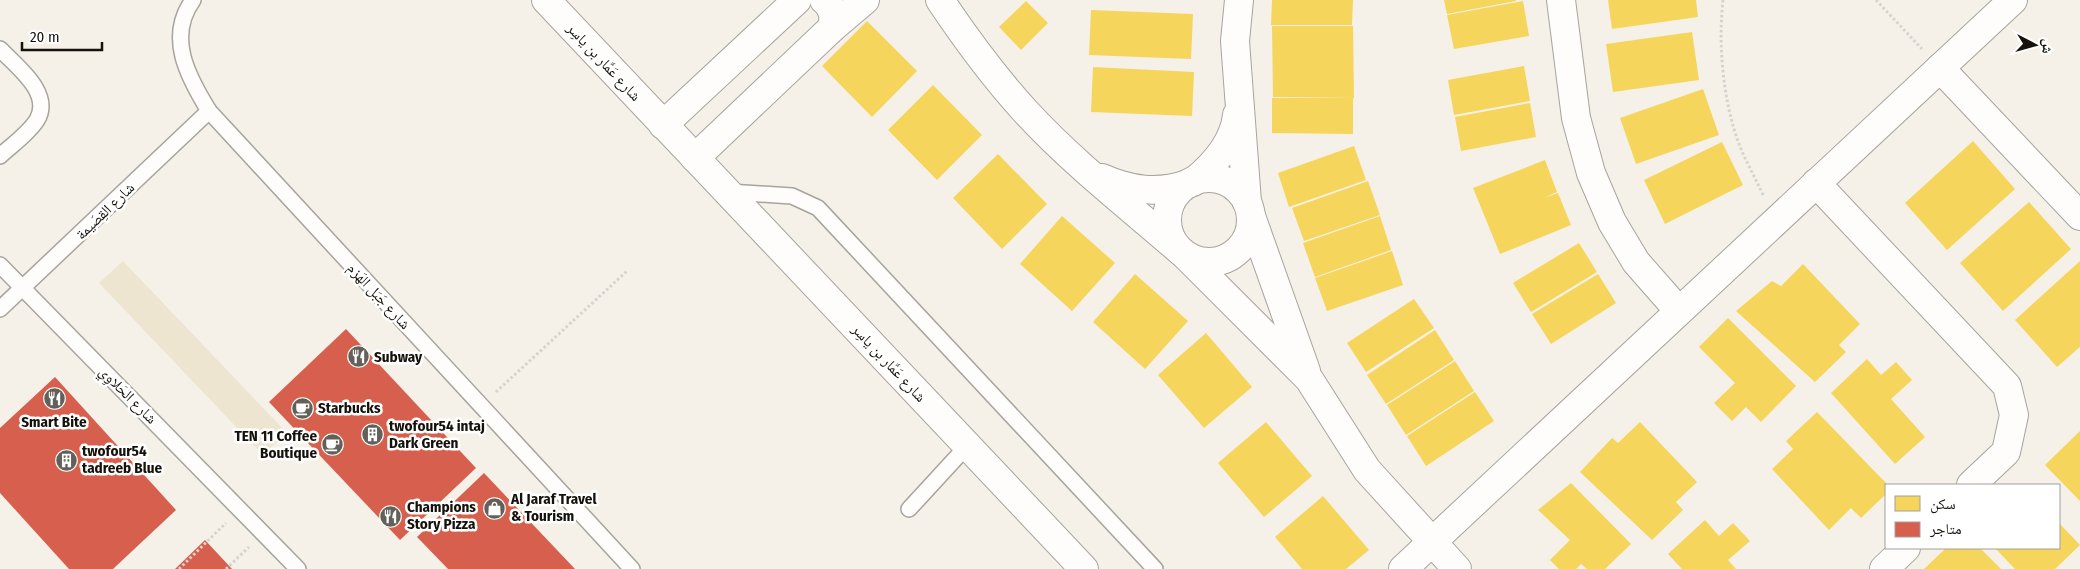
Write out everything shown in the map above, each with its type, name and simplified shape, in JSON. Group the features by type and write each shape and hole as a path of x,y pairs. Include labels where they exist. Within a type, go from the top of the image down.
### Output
{"street":[{"name":"شارع عَمَّار بن ياسِر","path":"546,0 1084,569"},
{"path":"663,125 797,0"},
{"path":"824,0 832,11 834,20 832,28"},
{"path":"695,158 832,28 865,0"},
{"path":"940,0 966,39 1027,112 1088,171 1186,255 1197,260 1211,262 1224,260 1236,253 1245,242 1250,229 1235,41 1239,0"},
{"path":"1561,0 1576,118 1591,173 1612,222 1636,262 1679,311"},
{"path":"1403,569 2013,0"},
{"path":"1940,68 2080,216"},
{"path":"1240,91 1236,122 1225,150 1206,172 1177,193 1170,205 1168,218 1169,232 1175,245 1309,379 1367,470 1457,569"},
{"path":"1088,171 1121,187 1151,191 1205,179 1218,179 1230,184 1240,192 1249,209 1309,379"},
{"path":"1816,183 2007,386 2014,415 2006,452 1972,484"},
{"path":"1884,569 1905,549"}],"lane":[{"name":"شارع جَبَل الهَزم","path":"193,0 181,24 180,46 191,81 208,111 632,569"},
{"path":"0,49 37,90 41,106 33,125 0,155"},
{"name":"شارع القِصَيمة","path":"0,309 208,111"},
{"path":"728,192 792,196 818,208 1156,569"},
{"name":"شارع الحَلاوِي","path":"0,265 298,569"},
{"path":"909,509 967,446"}],"path":[{"path":"1723,0 1720,25 1724,85 1739,143 1764,197 1779,218"},
{"path":"1876,0 1940,68"},
{"path":"481,406 627,271"},
{"path":"179,569 241,509"},
{"path":"226,569 264,533"}],"shaded area":[{"path":"123,261 287,433 263,455 99,283"}],"building: سكن":[{"path":"1272,0 1353,0 1352,25 1271,25"},
{"path":"1444,0 1516,0 1516,1 1447,14"},
{"path":"1608,0 1696,0 1698,17 1612,29"},
{"path":"1026,1 1048,23 1021,50 999,27"},
{"path":"1523,1 1529,36 1454,49 1447,15"},
{"path":"1091,10 1193,14 1191,59 1089,55"},
{"path":"867,21 917,71 872,117 822,66"},
{"path":"1272,26 1353,26 1354,98 1273,97"},
{"path":"1692,32 1699,80 1613,92 1606,44"},
{"path":"1524,66 1530,101 1454,115 1448,80"},
{"path":"1093,67 1194,72 1192,116 1091,112"},
{"path":"933,85 982,135 937,180 888,130"},
{"path":"1703,89 1719,135 1636,164 1620,118"},
{"path":"1272,98 1353,98 1353,134 1272,133"},
{"path":"1530,103 1536,137 1461,151 1455,117"},
{"path":"1973,141 2015,189 1947,250 1905,203"},
{"path":"1722,142 1743,185 1665,224 1644,180"},
{"path":"1354,146 1366,180 1289,207 1278,173"},
{"path":"998,154 1047,204 1002,249 953,198"},
{"path":"1545,160 1557,192 1544,198 1558,193 1571,225 1500,254 1473,188"},
{"path":"1368,181 1380,215 1304,241 1292,208"},
{"path":"2029,202 2071,249 2003,311 1960,263"},
{"path":"1062,216 1115,263 1072,311 1020,264"},
{"path":"1380,216 1391,250 1315,277 1303,243"},
{"path":"1579,243 1597,272 1531,312 1513,283"},
{"path":"1392,251 1403,285 1327,311 1315,278"},
{"path":"2080,261 2080,347 2057,367 2015,320"},
{"path":"1803,264 1860,324 1839,345 1846,352 1815,382 1736,311 1772,281 1781,286"},
{"path":"1135,274 1188,321 1145,369 1093,322"},
{"path":"1598,274 1616,303 1551,344 1532,314"},
{"path":"1414,299 1434,328 1366,372 1347,343"},
{"path":"1728,318 1796,386 1761,422 1746,407 1732,421 1714,403 1735,383 1699,347"},
{"path":"1435,330 1454,360 1386,404 1367,375"},
{"path":"1206,333 1252,387 1204,428 1158,375"},
{"path":"1867,359 1881,375 1896,362 1912,380 1891,399 1925,437 1895,464 1831,393"},
{"path":"1455,361 1474,391 1406,435 1387,405"},
{"path":"1475,392 1494,421 1426,466 1407,436"},
{"path":"1817,412 1887,484 1885,484 1885,495 1861,518 1851,508 1829,530 1772,469 1793,449 1786,441"},
{"path":"1266,422 1312,476 1264,517 1218,463"},
{"path":"1640,422 1697,482 1676,502 1683,510 1652,540 1580,472 1612,438 1618,443"},
{"path":"2080,431 2080,501 2045,465"},
{"path":"1571,483 1631,544 1605,569 1587,569 1581,564 1576,569 1559,569 1550,560 1570,540 1538,510"},
{"path":"1323,496 1369,550 1346,569 1302,569 1275,537"},
{"path":"1705,520 1719,536 1733,523 1750,541 1728,560 1736,569 1682,569 1668,554"},
{"path":"2060,524 2080,545 2055,569 2015,569 1996,549 2060,549"},
{"path":"1945,549 1981,549 2001,569 1924,569"}],"building: متاجر":[{"name":"twofour54 intaj Dark Green","path":"346,329 476,468 400,540 269,402"},
{"name":"twofour54 tadreeb Blue","path":"55,377 176,510 113,569 69,569 0,493 0,428"},
{"path":"484,473 575,569 448,569 417,537"},
{"path":"205,540 232,569 175,569"}],"place":[{"name":"Subway","path":"358,357"},
{"name":"Smart Bite","path":"54,399"},
{"name":"Starbucks","path":"302,408"},
{"name":"twofour54 intaj Dark Green","path":"373,435"},
{"name":"TEN 11 Coffee Boutique","path":"333,445"},
{"name":"twofour54 tadreeb Blue","path":"66,460"},
{"name":"Al Jaraf Travel & Tourism","path":"495,508"},
{"name":"Champions Story Pizza","path":"391,516"}]}
